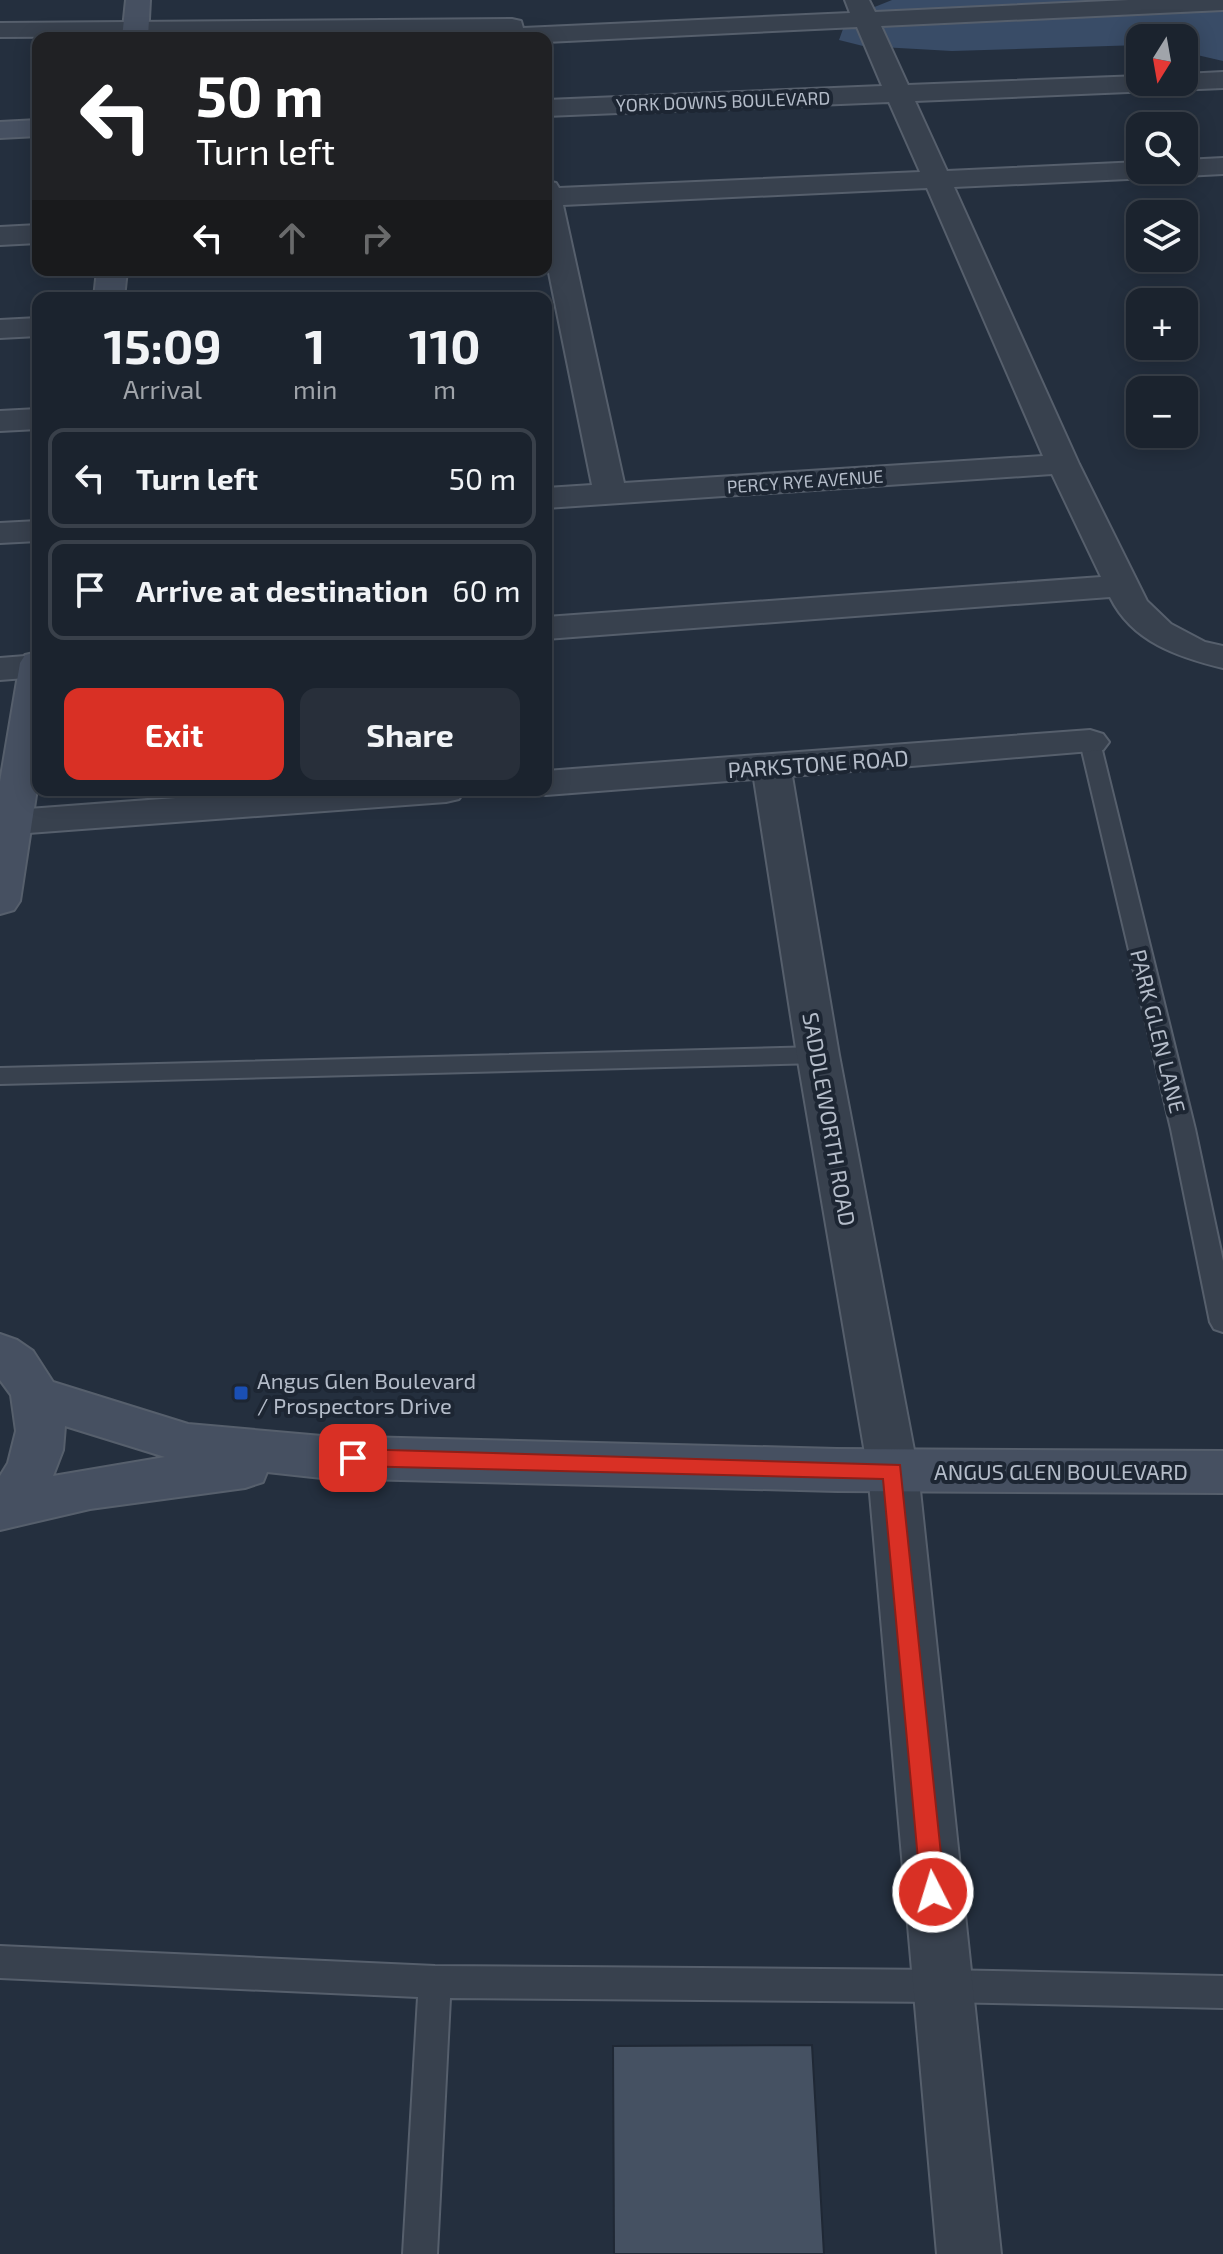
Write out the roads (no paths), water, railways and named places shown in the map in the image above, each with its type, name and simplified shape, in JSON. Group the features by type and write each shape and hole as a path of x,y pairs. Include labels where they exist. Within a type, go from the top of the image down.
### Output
{"street":[{"path":"135,32 138,0"},
{"path":"507,0 514,32"},
{"path":"543,32 862,10 1220,4"},
{"path":"862,10 1063,464 1132,606 1158,632 1193,650 1223,657"},
{"path":"0,30 90,32"},
{"name":"YORK DOWNS BOULEVARD","path":"1198,81 1223,80"},
{"name":"YORK DOWNS BOULEVARD","path":"552,108 1126,84"},
{"path":"0,130 32,128"},
{"path":"1198,167 1223,166"},
{"path":"552,202 1126,171"},
{"path":"552,221 610,494"},
{"path":"0,236 32,234"},
{"path":"0,329 32,327"},
{"path":"0,421 32,419"},
{"name":"PERCY RYE AVENUE","path":"552,498 1063,464"},
{"path":"0,533 32,531"},
{"path":"552,628 1123,586"},
{"path":"0,669 32,666"},
{"path":"0,901 32,706"},
{"name":"PARKSTONE ROAD","path":"552,783 1090,742"},
{"name":"SADDLEWORTH ROAD","path":"771,766 818,1055 893,1471 969,2254"},
{"path":"15,822 365,796"},
{"path":"0,1353 16,1362 40,1398 41,1442 23,1485 0,1509"},
{"name":"ANGUS GLEN BOULEVARD","path":"40,1398 188,1444 322,1457 893,1471 1223,1472"},
{"name":"ANGUS GLEN BOULEVARD","path":"0,1509 90,1488 322,1457"}],"lane":[{"name":"PARK GLEN LANE","path":"1090,742 1183,1129 1223,1322"},
{"path":"0,1076 818,1055"},
{"path":"0,1962 435,1982 942,1986 1223,1992"},
{"path":"420,2254 435,1982"}],"water":[{"path":"892,0 1223,0 1223,61 1198,55 1198,24 1126,24 1126,45 952,51 863,46 839,40 847,18"}],"place":[{"name":"Angus Glen Boulevard / Prospectors Drive","path":"241,1393"}]}
